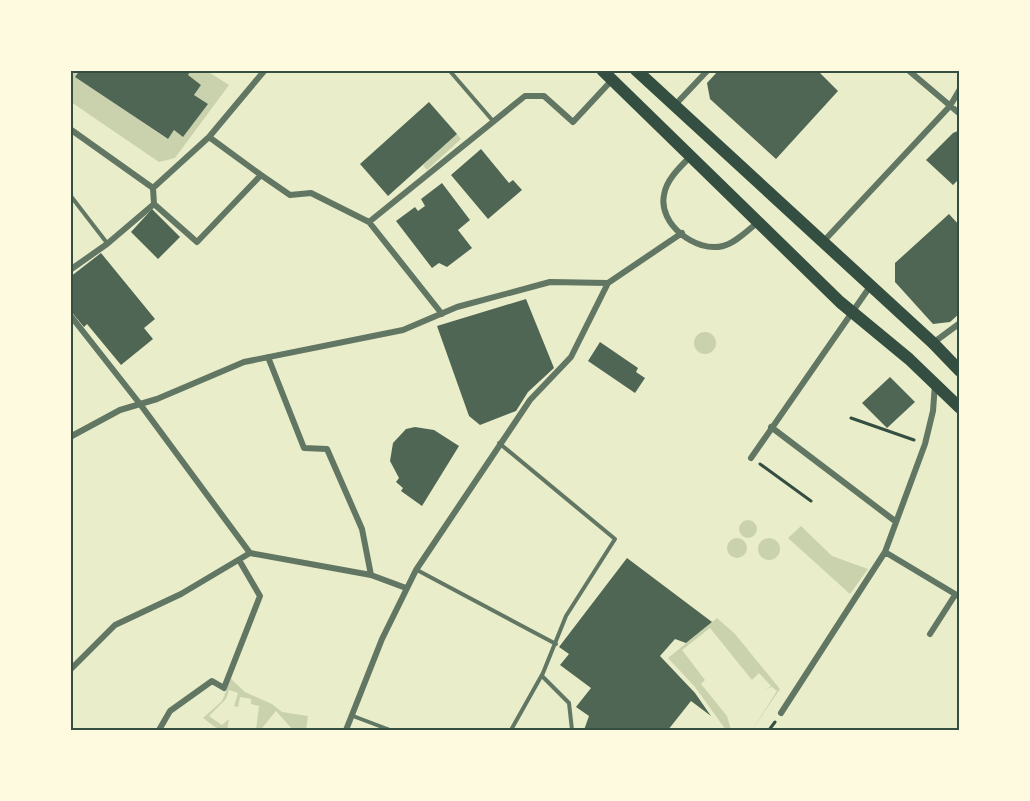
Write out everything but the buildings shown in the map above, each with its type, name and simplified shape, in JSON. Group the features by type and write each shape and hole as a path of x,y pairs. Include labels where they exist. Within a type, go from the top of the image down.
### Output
{"main road":[{"path":"602,70 757,223 960,408"},
{"path":"636,70 870,288 933,343 960,371"}],"street":[{"path":"153,188 209,137 266,70"},
{"path":"674,106 708,70"},
{"path":"908,70 960,114"},
{"path":"369,222 525,96 544,96 573,122 612,80"},
{"path":"822,243 951,106 960,90"},
{"path":"70,129 153,188"},
{"path":"209,137 290,195 311,193 369,222 442,314"},
{"path":"690,157 672,178 664,194 669,217 682,233 694,244 709,248 723,246 757,223"},
{"path":"153,188 154,204 197,242 261,175"},
{"path":"70,270 107,244 154,204"},
{"path":"345,730 382,639 406,588 499,443 530,400 571,357 608,283 682,233"},
{"path":"70,437 120,410 244,362 403,330 442,314 550,282 608,283"},
{"path":"751,458 870,288"},
{"path":"70,315 140,404 250,554"},
{"path":"933,343 960,323"},
{"path":"268,357 304,448 327,449 362,529 371,575"},
{"path":"781,713 885,552 925,444 933,411 935,383"},
{"path":"771,427 895,521"},
{"path":"885,552 957,596 930,634"},
{"path":"70,670 115,625 181,594 250,554 371,575 406,588"},
{"path":"159,730 170,711 212,681 224,688 260,596 239,560"}],"lane":[{"path":"449,70 494,122"},
{"path":"70,195 107,244"},
{"path":"499,443 615,539 566,616 542,675 511,730"},
{"path":"416,570 556,644"},
{"path":"542,675 569,703 572,730"},
{"path":"352,716 390,730"}],"path":[{"path":"851,418 925,444"},
{"path":"751,458 811,501"}],"green space":[{"path":"70,71 80,71 76,77 167,139 174,130 183,136 207,104 194,95 201,85 181,71 207,71 229,85 175,158 159,162 71,102"},
{"path":"457,134 461,139 427,170 423,165"},
{"path":"705,332 713,335 716,343 713,351 705,354 697,351 694,343 697,335"},
{"path":"748,520 754,523 757,529 754,535 748,538 742,535 739,529 742,523"},
{"path":"801,526 832,556 868,569 850,594 788,538"},
{"path":"737,538 744,541 747,548 744,555 737,558 730,555 727,548 730,541"},
{"path":"769,538 777,541 780,549 777,557 769,560 761,557 758,549 761,541"},
{"path":"717,618 735,634 780,689 752,730 777,691 772,687 765,690 771,686 759,673 752,680 710,628 682,650 705,680 701,684 727,716 731,730 726,730 695,687 668,658"},
{"path":"231,679 245,692 272,704 282,712 308,716 306,730 293,730 276,711 262,728 264,730 256,730 259,706 251,704 251,699 240,697 238,707 234,706 238,693 229,690 226,699 209,716 222,725 229,719 227,730 219,730 203,718 222,701"}]}
